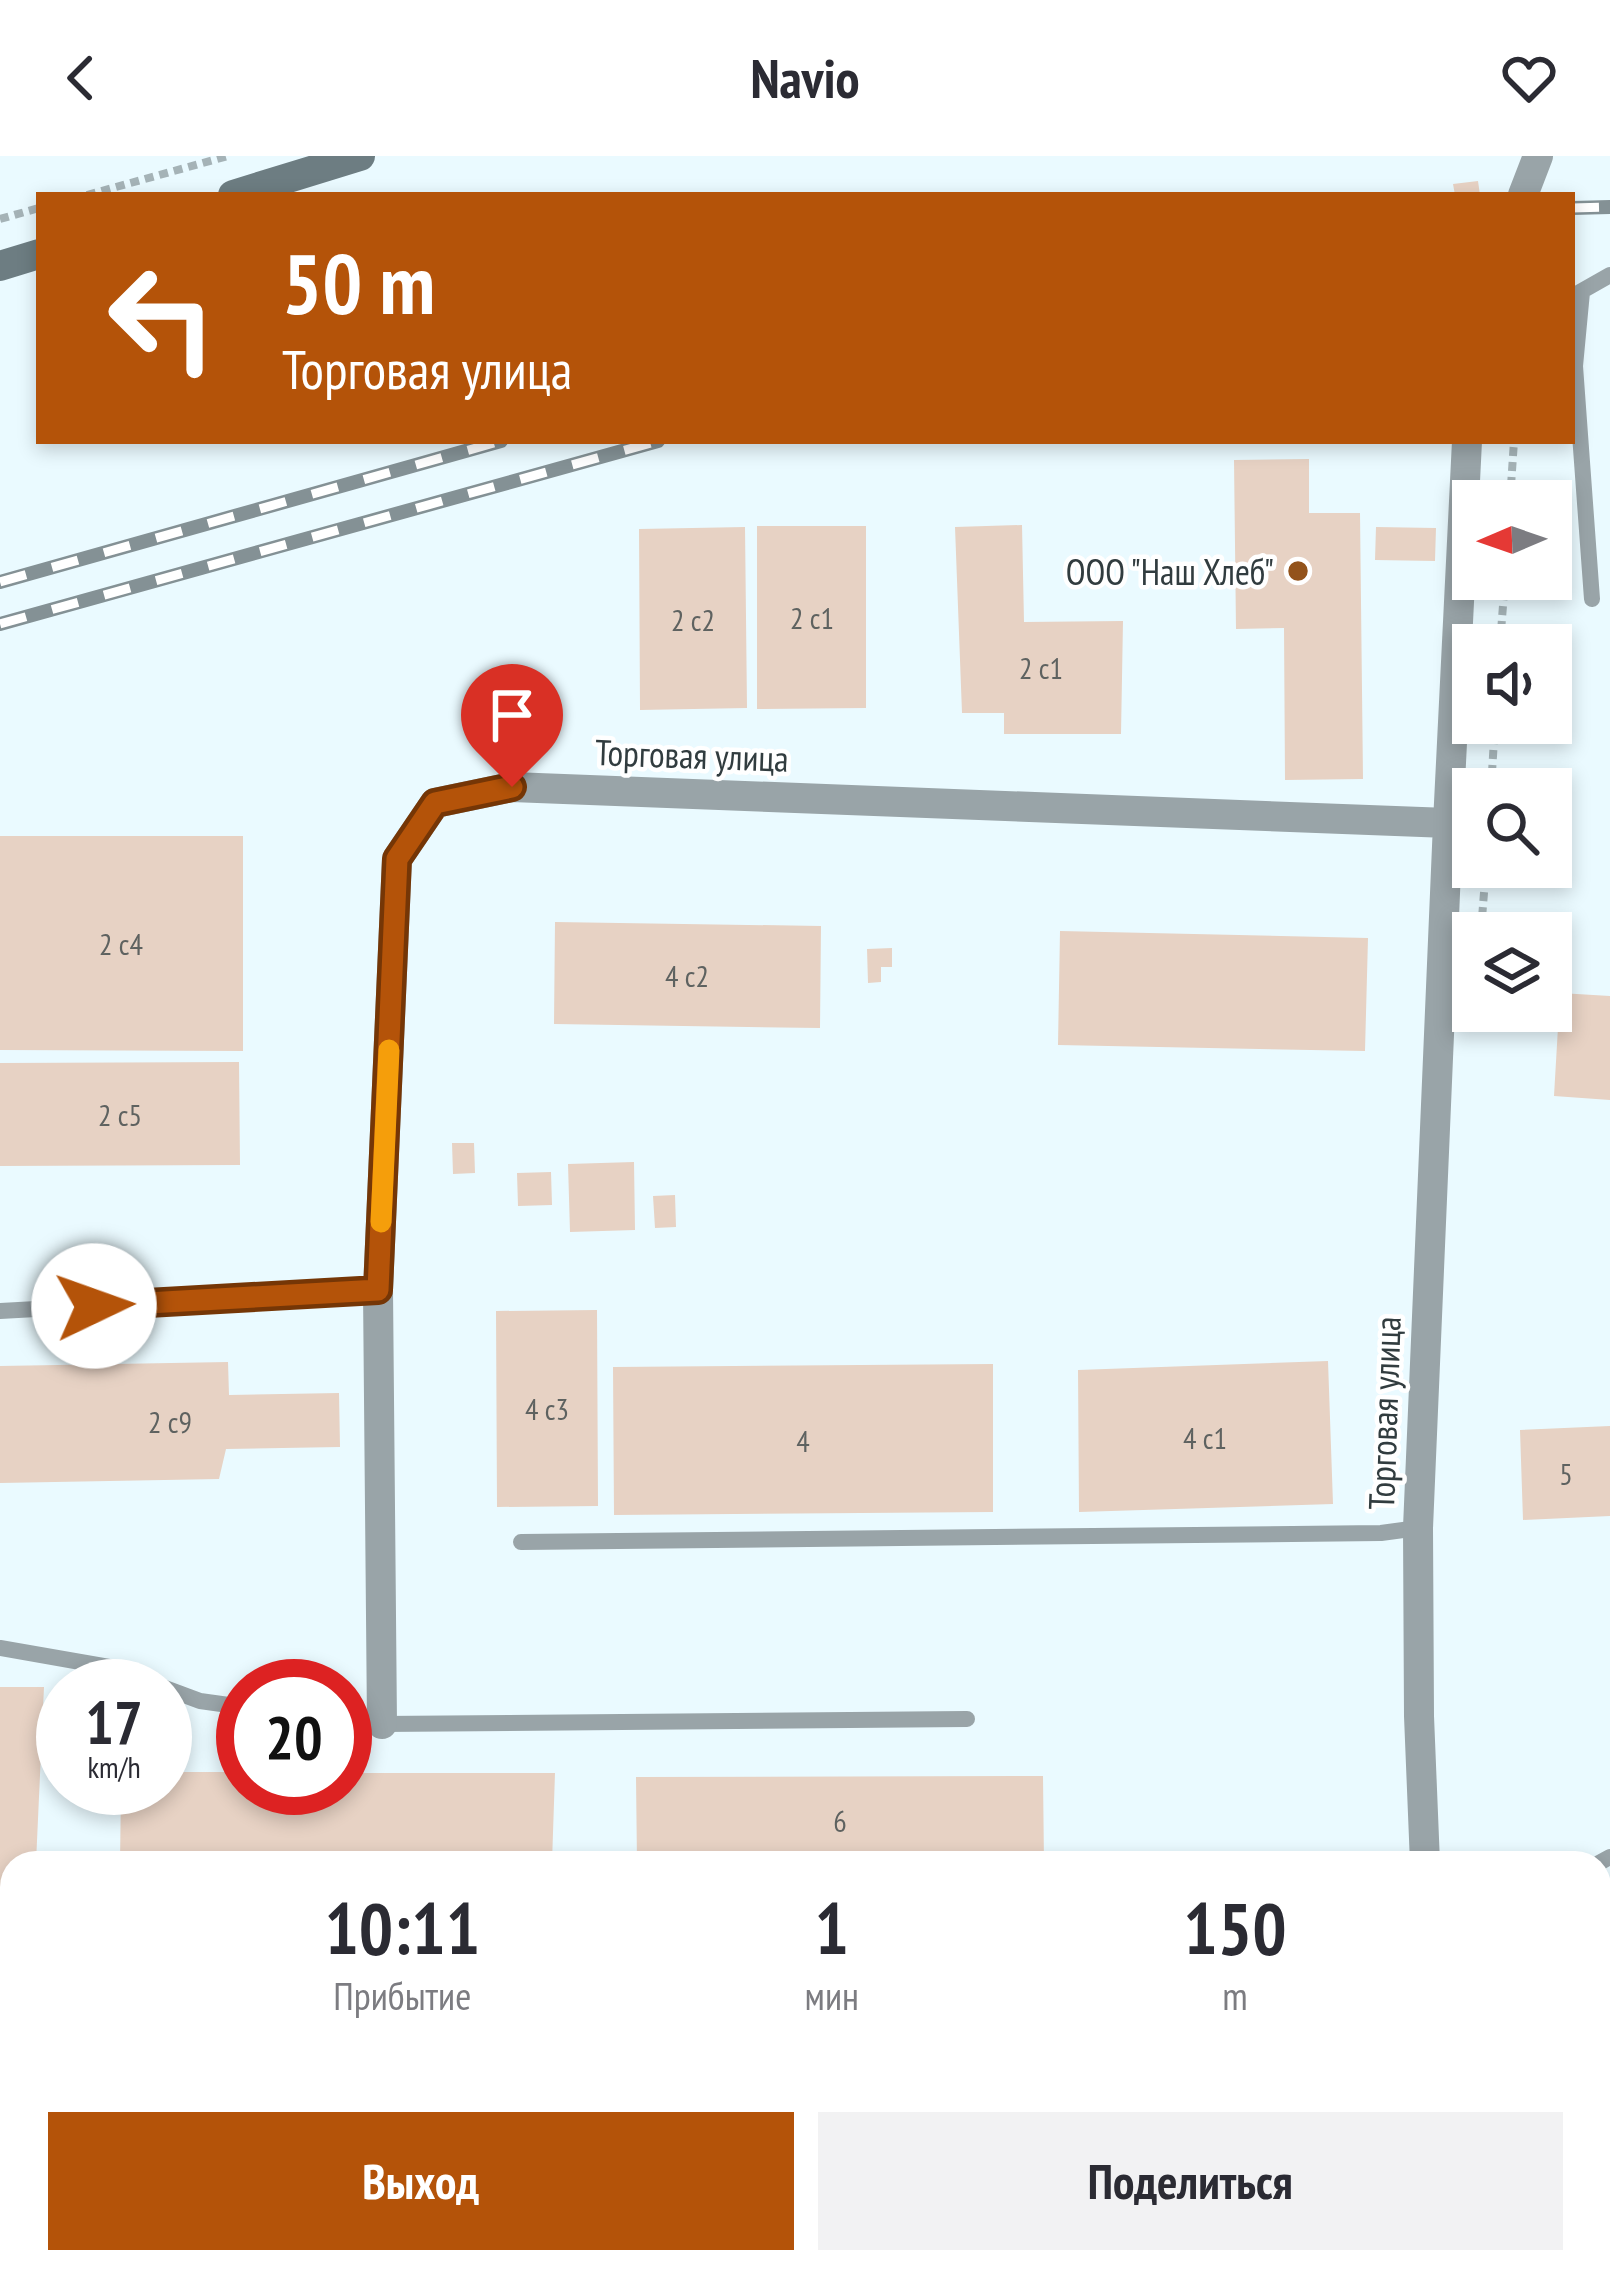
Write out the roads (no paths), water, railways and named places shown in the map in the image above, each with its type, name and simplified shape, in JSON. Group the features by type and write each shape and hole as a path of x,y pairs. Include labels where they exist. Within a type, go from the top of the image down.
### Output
{"street":[{"path":"243,192 360,156"},
{"path":"1523,192 1538,156"},
{"path":"0,266 36,255"},
{"name":"Торговая улица","path":"1425,1851 1418,1528 1467,444"},
{"name":"Торговая улица","path":"382,1724 378,1290 397,859 435,803 512,787 1448,823"}],"lane":[{"path":"1592,599 1575,366 1577,294 1610,275"},
{"path":"0,1311 378,1290"},
{"path":"521,1542 1381,1533 1418,1528"},
{"path":"0,1648 63,1659"},
{"path":"372,1723 967,1719"}],"railway":[{"path":"1575,208 1610,207"},
{"path":"0,582 490,444"},
{"path":"0,624 647,444"}],"place":[{"name":"ООО \"Наш Хлеб\"","path":"1298,571"}]}
